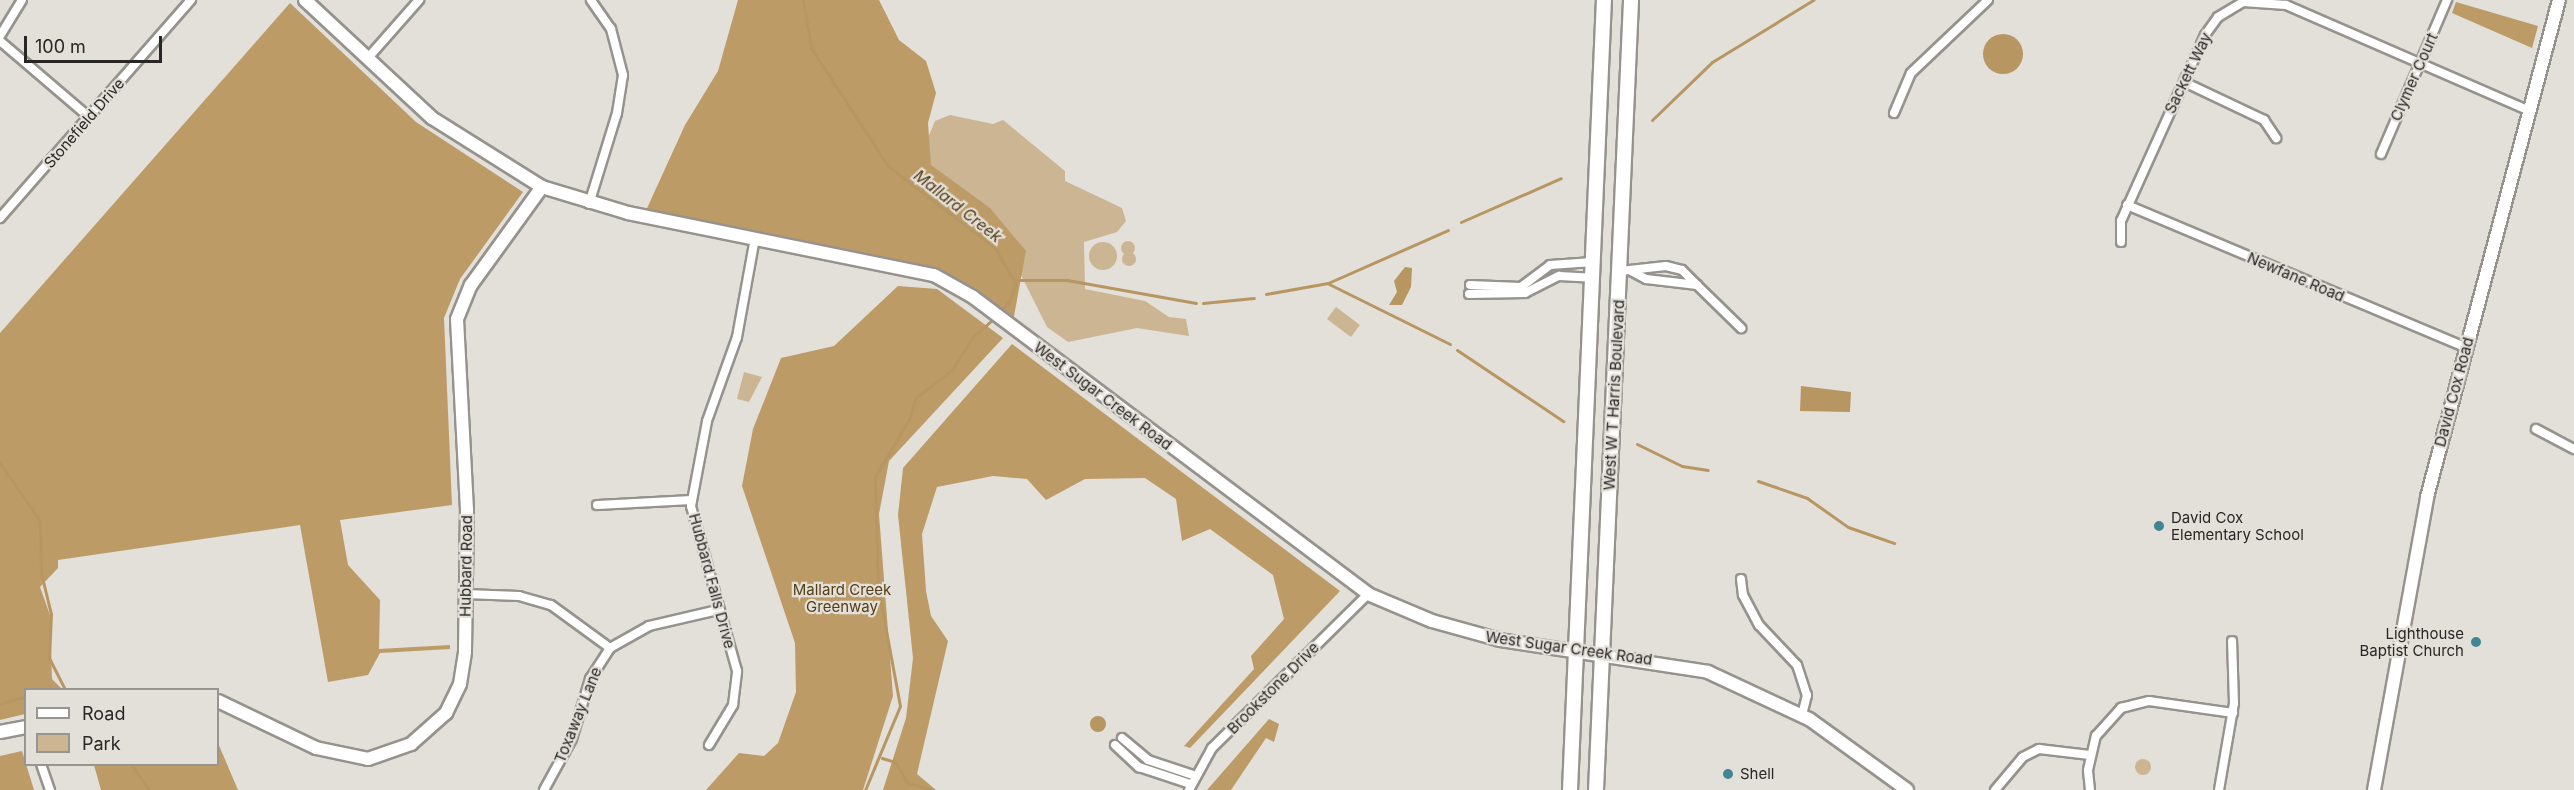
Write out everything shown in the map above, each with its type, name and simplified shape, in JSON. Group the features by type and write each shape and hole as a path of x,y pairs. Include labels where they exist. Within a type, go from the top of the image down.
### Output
{"main road":[{"name":"West Sugar Creek Road","path":"305,0 456,137 542,187 589,204 910,267 973,297 1368,594 1455,629 1576,651 1699,669 1802,715 1906,790"},
{"name":"West W T Harris Boulevard","path":"1570,790 1604,0"},
{"name":"West W T Harris Boulevard","path":"1596,790 1602,654 1626,271 1631,0"},
{"name":"David Cox Road","path":"2374,790 2427,497 2559,0"},
{"name":"Hubbard Road","path":"219,701 349,758 395,751 433,729 454,700 463,668 465,594 457,319 471,285 542,187"},
{"path":"0,732 24,727"}],"street":[{"path":"0,36 22,0"},
{"name":"Stonefield Drive","path":"0,218 190,0"},
{"path":"367,58 419,0"},
{"path":"589,204 618,113 623,75 611,29 591,0"},
{"path":"1894,113 1911,73 1988,0"},
{"name":"Sackett Way","path":"2121,242 2127,205 2211,24 2234,6 2255,0 2286,5 2528,110"},
{"name":"Clymer Court","path":"2381,154 2447,0"},
{"path":"0,41 89,117"},
{"path":"2184,82 2264,120 2276,138"},
{"name":"Newfane Road","path":"2127,205 2465,347"},
{"name":"Hubbard Falls Drive","path":"709,745 736,692 736,671 718,610 692,500 707,421 737,337 754,238"},
{"path":"1592,278 1559,276 1516,294 1469,290 1521,287 1550,265 1593,262"},
{"path":"1626,271 1675,268 1697,285 1741,328"},
{"path":"1626,271 1646,279 1697,285"},
{"path":"2535,429 2574,449"},
{"path":"597,505 692,500"},
{"path":"1741,579 1743,596 1759,625 1797,665 1807,695 1802,715"},
{"path":"465,594 519,596 551,605 610,648"},
{"name":"Brookstone Drive","path":"1191,783 1212,748 1368,594"},
{"name":"Toxaway Lane","path":"546,789 572,739 590,679 610,648 649,626 718,610"},
{"path":"2219,790 2233,713 2237,671 2232,641"},
{"path":"2090,790 2090,755 2111,715 2134,704 2162,702 2233,713"},
{"path":"1122,738 1148,760 1191,783"},
{"path":"1115,745 1139,767 1191,783"},
{"path":"1995,790 2023,757 2038,748 2090,755"},
{"path":"41,766 50,790"}],"green space":[{"path":"738,0 879,0 899,40 926,61 936,93 928,123 931,165 990,208 1026,251 1012,327 934,275 643,217 685,125 718,71"},
{"path":"2456,2 2538,26 2532,48 2452,13"},
{"path":"290,3 416,122 523,192 460,279 444,318 452,505 340,520 348,565 380,600 379,649 450,645 450,649 380,653 368,675 328,682 300,525 58,560 58,568 40,587 50,615 52,679 61,688 24,688 24,714 0,720 0,333"},
{"path":"950,115 993,124 1003,120 1065,171 1065,181 1122,208 1126,221 1117,232 1084,242 1085,289 1145,301 1169,317 1186,319 1189,336 1137,328 1068,342 1047,327 1020,273 918,162 935,121"},
{"path":"1128,241 1133,243 1135,248 1133,253 1128,255 1123,253 1121,248 1123,243"},
{"path":"1103,242 1113,246 1117,256 1113,266 1103,270 1093,266 1089,256 1093,246"},
{"path":"1129,252 1134,254 1136,259 1134,264 1129,266 1124,264 1122,259 1124,254"},
{"name":"Mallard Creek Greenway","path":"898,286 937,289 1003,338 889,461 879,514 893,696 863,790 706,790 739,753 764,756 778,743 796,692 795,643 742,486 753,429 781,358 834,346"},
{"path":"1336,307 1360,325 1351,337 1327,319"},
{"path":"1012,344 1340,591 1190,748 1184,746 1254,669 1251,656 1284,619 1273,575 1210,529 1182,541 1176,499 1145,478 1085,479 1046,500 1027,479 993,476 937,487 922,534 926,591 931,616 948,641 917,774 936,790 883,790 906,718 913,658 898,515 903,468"},
{"path":"744,372 762,377 749,402 737,399"},
{"path":"1269,719 1279,724 1274,742 1266,738 1231,790 1207,790"},
{"path":"219,745 238,790 101,790 94,766 219,766"},
{"path":"22,751 24,766 27,766 34,790 0,790 0,756"},
{"path":"2140,759 2146,759 2151,767 2149,773 2140,775 2135,770 2135,764"}],"shaded area":[{"path":"2003,34 2017,40 2023,54 2017,68 2003,74 1989,68 1983,54 1989,40"},
{"path":"1405,267 1412,268 1411,287 1402,305 1389,305 1397,292 1394,281"},
{"path":"1801,386 1851,392 1850,412 1800,411"},
{"path":"1095,716 1101,716 1106,724 1104,730 1095,732 1090,727 1090,721"}],"waterway":[{"name":"Mallard Creek","path":"803,0 811,48 888,166 995,248 1016,285"},
{"path":"1652,120 1712,62 1813,0"},
{"path":"1461,222 1561,178"},
{"path":"1266,294 1328,283 1448,230"},
{"path":"998,314 1010,300 1016,280 1067,280 1196,303"},
{"path":"1329,284 1450,344"},
{"path":"1203,303 1254,298"},
{"name":"Mallard Creek","path":"865,790 900,706 878,587 875,477 910,417 915,398 952,370 973,337 994,318"},
{"path":"1457,350 1563,421"},
{"path":"1637,444 1682,466 1708,470"},
{"path":"0,463 40,521 41,573 51,614 49,658 64,688"},
{"path":"1758,481 1807,498 1848,527 1894,543"},
{"path":"0,704 24,697"},
{"path":"882,758 895,762 907,782 931,790"},
{"path":"132,766 149,790"}],"place":[{"name":"David Cox Elementary School","path":"2159,526"},
{"name":"Lighthouse Baptist Church","path":"2476,642"},
{"name":"Shell","path":"1728,774"}]}
